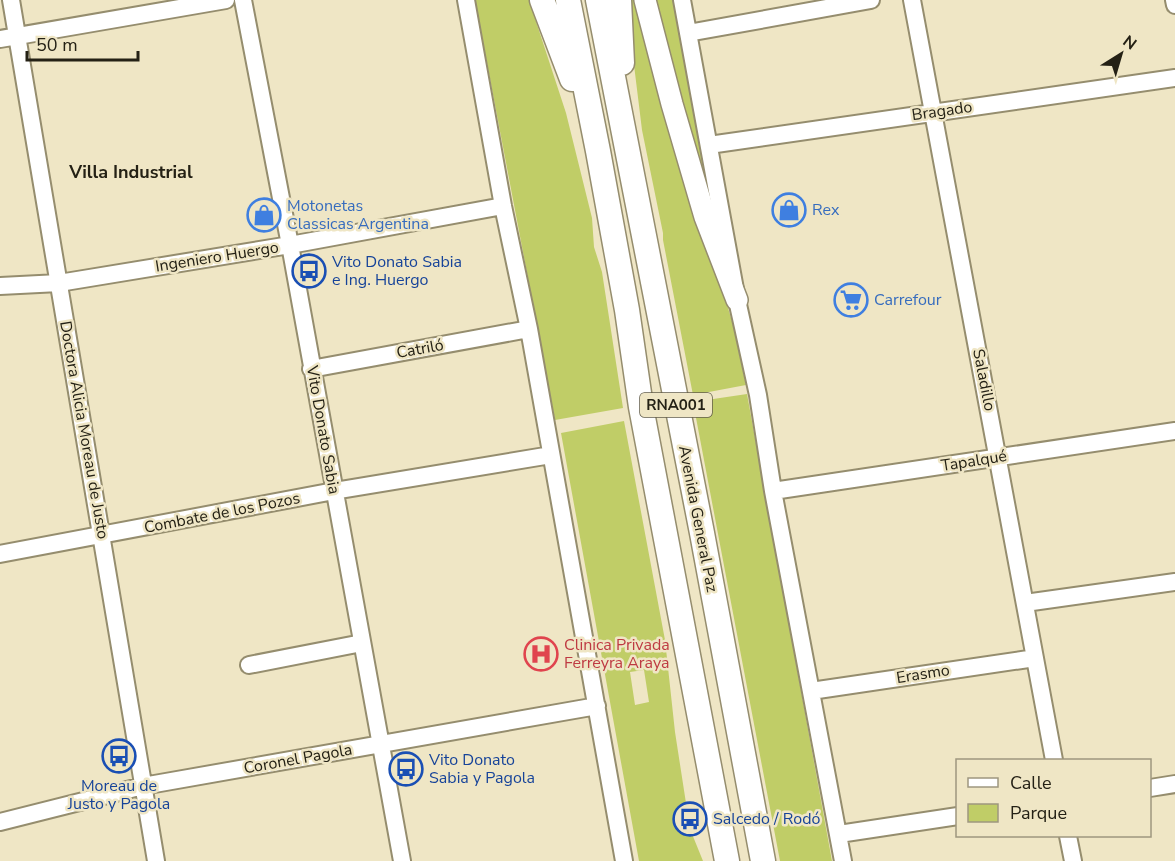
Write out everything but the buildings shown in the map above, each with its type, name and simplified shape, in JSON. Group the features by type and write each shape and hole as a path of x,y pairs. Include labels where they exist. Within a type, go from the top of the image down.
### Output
{"highway":[{"path":"542,0 598,151"},
{"name":"RNA001","path":"568,0 627,310 641,407 727,861"},
{"name":"Avenida General Paz","path":"598,0 763,861"},
{"path":"619,0 626,144"}],"main road":[{"path":"645,0 705,217 737,300"}],"street":[{"name":"Doctora Alicia Moreau de Justo","path":"11,0 156,861"},
{"path":"0,39 226,0"},
{"name":"Vito Donato Sabia","path":"243,0 402,861"},
{"path":"466,0 503,206 529,329 624,861"},
{"path":"682,0 737,300 758,395 773,491 843,861"},
{"path":"688,33 871,0"},
{"name":"Saladillo","path":"912,0 1054,759"},
{"path":"1174,0 1175,5"},
{"name":"Bragado","path":"709,145 1175,78"},
{"name":"Ingeniero Huergo","path":"0,286 59,283 290,245 503,206"},
{"name":"Catriló","path":"311,369 529,329"},
{"name":"Tapalqué","path":"773,491 1175,431"},
{"name":"Combate de los Pozos","path":"0,554 334,491 551,455"},
{"path":"1025,603 1175,582"},
{"path":"249,665 362,643"},
{"name":"Erasmo","path":"811,691 1035,658"},
{"name":"Coronel Pagola","path":"0,822 143,786 597,706"},
{"path":"1151,788 1175,784"},
{"path":"838,834 956,816"},
{"path":"1068,837 1073,861"}],"green space":[{"path":"475,0 529,0 566,113 592,218 594,247 602,272 623,408 555,420"},
{"path":"626,0 638,0 733,325 746,385 693,395 642,130"},
{"path":"654,0 674,0 706,176 701,177"},
{"path":"747,394 832,861 780,861 693,402"},
{"path":"624,421 665,640 675,732 690,829 703,861 639,861 561,433","holes":["644,670 649,702 635,705 630,672"]}],"place":[{"name":"Rex","path":"789,210"},
{"name":"Motonetas Classicas Argentina","path":"264,215"},
{"name":"Vito Donato Sabia e Ing. Huergo","path":"309,271"},
{"name":"Carrefour","path":"851,300"},
{"name":"Clinica Privada Ferreyra Araya","path":"541,654"},
{"name":"Moreau de Justo y Pagola","path":"119,756"},
{"name":"Vito Donato Sabia y Pagola","path":"406,769"},
{"name":"Salcedo / Rodó","path":"690,819"}],"district":[{"name":"Villa Industrial","path":"131,172"}]}
